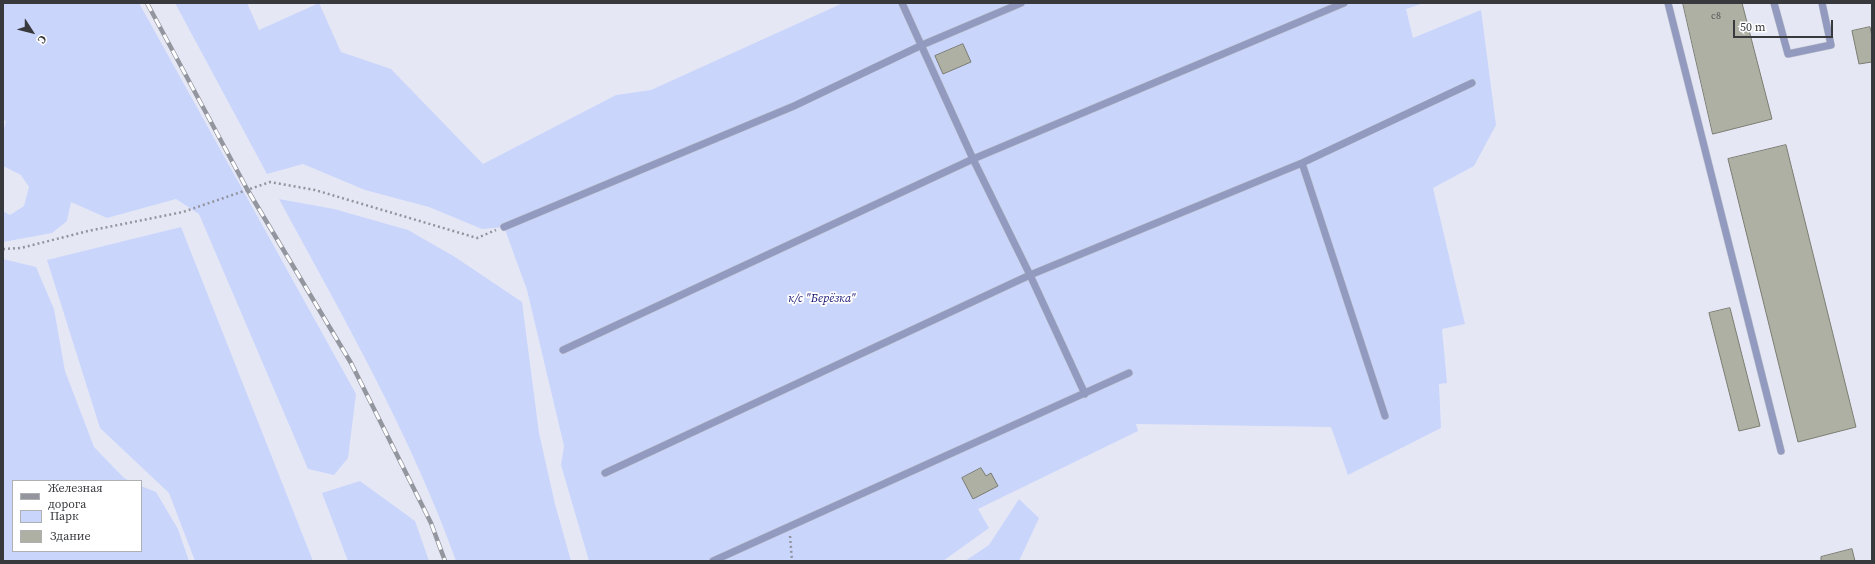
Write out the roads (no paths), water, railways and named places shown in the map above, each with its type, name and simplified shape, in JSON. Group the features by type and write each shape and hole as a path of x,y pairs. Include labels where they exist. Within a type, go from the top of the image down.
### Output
{"lane":[{"path":"902,3 973,159 1030,275 1085,394"},
{"path":"504,227 794,106 922,45 1020,3"},
{"path":"563,350 973,159 1344,3"},
{"path":"1668,3 1780,451"},
{"path":"1774,3 1788,54 1831,45 1822,3"},
{"path":"605,473 1030,275 1302,163 1472,82"},
{"path":"1302,163 1384,416"},
{"path":"713,561 1129,373"}],"railway":[{"path":"147,3 247,189 351,363 431,523 445,561"}],"park label":[{"name":"к/с \"Берёзка\"","path":"822,299"}]}
